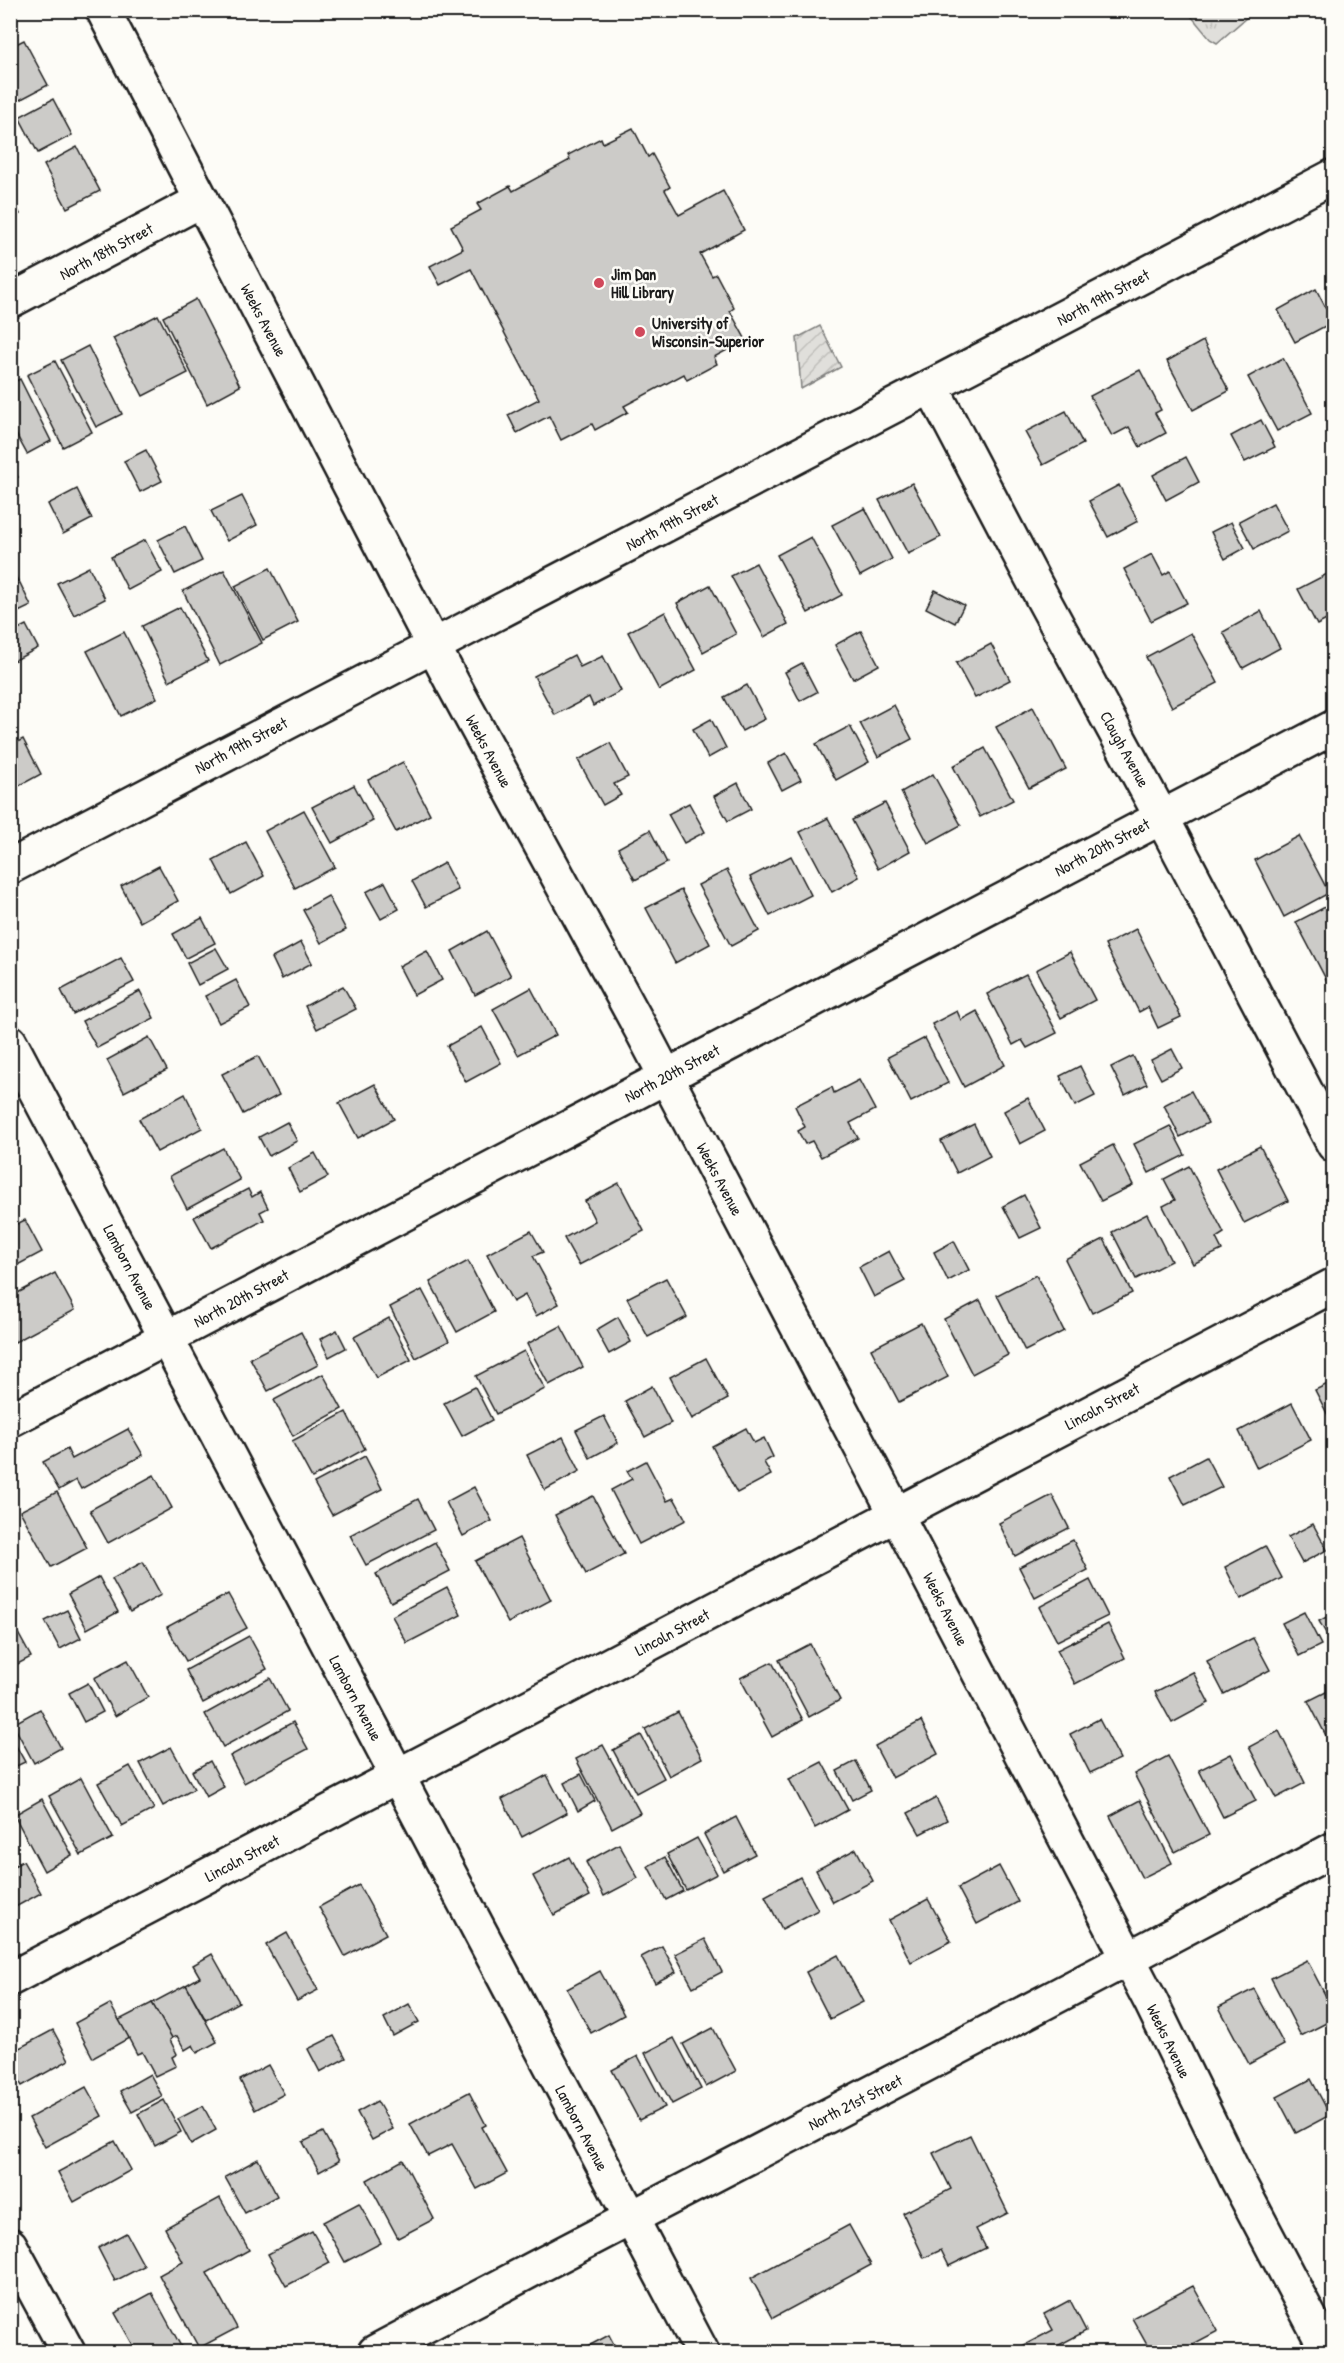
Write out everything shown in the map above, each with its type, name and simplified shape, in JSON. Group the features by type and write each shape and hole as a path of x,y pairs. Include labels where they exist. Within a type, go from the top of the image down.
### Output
{"street":[{"name":"Weeks Avenue","path":"103,10 433,646 665,1076 896,1514 1128,1959 1238,2181 1328,2352"},
{"name":"North 19th Street","path":"10,867 1334,176"},
{"name":"North 18th Street","path":"10,301 202,200"},
{"name":"Clough Avenue","path":"931,386 1334,1145"},
{"name":"North 20th Street","path":"10,1420 1334,727"},
{"name":"Lamborn Avenue","path":"10,1042 702,2352"},
{"name":"Lincoln Street","path":"10,1979 1334,1285"},
{"name":"North 21st Street","path":"375,2352 1334,1849"},
{"path":"10,2245 68,2352"}],"green space":[{"path":"1187,11 1248,11 1247,17 1217,43 1210,39"},
{"path":"820,326 841,367 801,389 797,338"}],"building":[{"path":"24,40 48,85 12,104 10,101 10,47"},
{"path":"53,99 72,135 38,153 19,117"},
{"name":"Jim Dan Hill Library","path":"633,128 648,157 652,154 670,187 665,190 679,215 723,191 744,230 700,254 712,276 716,274 734,308 730,311 746,340 714,357 717,364 687,380 684,374 624,406 628,412 595,430 592,424 561,440 549,416 517,433 508,415 539,399 471,269 440,285 430,266 463,249 451,226 481,210 477,204 510,186 513,191 570,160 568,155 601,138 603,143"},
{"path":"77,147 100,191 67,208 44,165"},
{"path":"10,197 20,214 10,219"},
{"path":"1316,289 1333,322 1295,342 1278,310"},
{"path":"196,299 240,386 207,404 163,317"},
{"path":"158,315 188,373 143,396 113,338"},
{"path":"1203,341 1229,391 1193,410 1167,361"},
{"path":"88,346 122,414 96,427 61,360"},
{"path":"1283,358 1312,413 1277,431 1248,377"},
{"path":"55,361 92,432 63,447 27,375"},
{"path":"1140,370 1161,410 1155,413 1166,433 1140,447 1129,427 1112,436 1090,396"},
{"path":"20,379 51,441 27,454 10,423 10,384"},
{"path":"1066,411 1083,444 1043,465 1025,432"},
{"path":"1261,420 1275,447 1245,462 1231,436"},
{"path":"146,450 162,481 140,492 124,461"},
{"path":"1186,457 1199,482 1166,500 1153,475"},
{"path":"10,463 18,477 10,480"},
{"path":"912,483 941,537 908,554 879,500"},
{"path":"1119,485 1138,521 1108,537 1089,501"},
{"path":"77,489 92,519 63,534 48,504"},
{"path":"242,496 257,525 227,541 211,511"},
{"path":"1273,503 1288,531 1254,549 1239,521"},
{"path":"865,508 892,559 860,576 832,525"},
{"path":"1231,522 1245,548 1225,559 1211,532"},
{"path":"185,526 202,561 175,574 158,540"},
{"path":"811,537 842,595 808,613 777,555"},
{"path":"145,540 162,572 128,590 111,557"},
{"path":"1152,554 1163,575 1170,571 1187,603 1151,621 1124,569"},
{"path":"756,563 788,624 764,637 731,576"},
{"path":"10,566 18,581 10,585"},
{"path":"89,567 105,599 74,615 57,583"},
{"path":"270,568 298,622 263,640 235,586"},
{"path":"224,570 262,643 220,665 183,591"},
{"path":"1333,571 1334,616 1317,625 1298,589"},
{"path":"20,583 31,606 10,616 10,587"},
{"path":"710,585 736,634 703,652 677,603"},
{"path":"935,590 964,605 955,623 926,608"},
{"path":"180,607 208,661 169,681 142,626"},
{"path":"1261,611 1280,648 1243,668 1223,632"},
{"path":"665,612 696,670 659,690 628,632"},
{"path":"26,625 38,648 10,663 10,633"},
{"path":"861,631 879,665 853,679 835,645"},
{"path":"124,632 157,698 121,716 87,651"},
{"path":"1191,633 1218,683 1172,707 1146,657"},
{"path":"991,644 1010,680 975,698 956,663"},
{"path":"574,655 580,667 603,656 621,691 593,706 589,697 555,715 534,676"},
{"path":"802,663 817,692 800,701 785,672"},
{"path":"747,685 765,719 742,731 724,697"},
{"path":"894,705 912,739 878,757 860,723"},
{"path":"1033,707 1066,769 1029,788 996,727"},
{"path":"711,719 726,748 708,758 693,729"},
{"path":"850,726 869,762 836,780 816,744"},
{"path":"23,739 41,774 17,787 10,774 10,746"},
{"path":"610,743 628,777 614,784 621,795 603,805 578,760"},
{"path":"985,748 1013,800 980,817 953,766"},
{"path":"786,753 801,780 782,790 768,763"},
{"path":"403,762 430,814 396,832 368,780"},
{"path":"933,774 961,825 928,843 901,792"},
{"path":"738,783 751,809 728,821 714,796"},
{"path":"354,785 373,821 332,843 312,807"},
{"path":"689,803 705,832 684,843 668,814"},
{"path":"885,803 910,851 878,869 852,820"},
{"path":"304,810 335,867 295,888 265,831"},
{"path":"828,818 859,877 832,892 800,832"},
{"path":"650,830 667,863 635,880 618,848"},
{"path":"1299,836 1329,893 1284,917 1255,860"},
{"path":"246,842 264,876 231,894 213,860"},
{"path":"791,856 811,895 770,916 750,877"},
{"path":"444,863 458,890 426,907 412,881"},
{"path":"159,866 178,901 140,922 121,886"},
{"path":"727,870 759,931 731,946 698,885"},
{"path":"385,882 399,909 381,919 366,892"},
{"path":"681,890 710,944 675,963 646,908"},
{"path":"328,896 346,930 321,943 303,910"},
{"path":"1331,904 1334,910 1334,980 1328,983 1296,922"},
{"path":"202,918 215,943 186,958 173,934"},
{"path":"1136,929 1181,1017 1158,1028 1148,1007 1139,1012 1105,945"},
{"path":"487,931 511,976 475,995 452,951"},
{"path":"301,942 312,963 282,979 272,958"},
{"path":"216,948 228,969 198,985 187,963"},
{"path":"427,951 442,980 414,995 399,966"},
{"path":"1070,952 1095,1000 1061,1018 1036,970"},
{"path":"121,958 134,982 73,1014 61,990"},
{"path":"1026,974 1057,1033 1027,1048 1022,1040 1013,1045 987,994"},
{"path":"236,980 250,1007 219,1023 205,996"},
{"path":"343,986 356,1009 317,1029 305,1006"},
{"path":"531,988 556,1035 518,1055 493,1009"},
{"path":"140,991 154,1018 97,1048 82,1021"},
{"path":"957,1011 961,1020 977,1011 1005,1065 964,1087 932,1024"},
{"path":"482,1027 501,1063 466,1082 447,1046"},
{"path":"149,1037 167,1070 124,1092 107,1060"},
{"path":"925,1038 948,1083 911,1102 888,1057"},
{"path":"1172,1049 1182,1068 1161,1079 1151,1060"},
{"path":"258,1056 279,1095 243,1114 222,1074"},
{"path":"1133,1056 1147,1084 1125,1095 1111,1067"},
{"path":"1080,1066 1095,1096 1075,1106 1060,1076"},
{"path":"859,1080 875,1110 850,1123 858,1138 821,1157 812,1141 805,1144 798,1131 805,1127 795,1106 832,1087 834,1093"},
{"path":"375,1084 394,1119 358,1138 339,1103"},
{"path":"1191,1091 1208,1123 1180,1137 1164,1105"},
{"path":"185,1094 202,1128 157,1152 139,1119"},
{"path":"1028,1098 1045,1131 1020,1144 1004,1111"},
{"path":"287,1122 297,1141 269,1156 259,1137"},
{"path":"974,1124 990,1156 957,1173 941,1141"},
{"path":"1170,1126 1185,1155 1149,1173 1134,1144"},
{"path":"1113,1145 1133,1185 1101,1201 1080,1162"},
{"path":"1260,1146 1288,1201 1244,1223 1216,1169"},
{"path":"223,1148 240,1180 187,1209 170,1176"},
{"path":"315,1153 328,1177 300,1192 288,1168"},
{"path":"1189,1166 1224,1233 1216,1238 1222,1250 1193,1264 1163,1206 1175,1200 1164,1179"},
{"path":"619,1183 644,1231 579,1265 564,1238 595,1221 585,1201"},
{"path":"248,1189 252,1197 260,1192 268,1208 260,1212 264,1220 211,1248 194,1217"},
{"path":"1024,1195 1041,1228 1020,1238 1003,1206"},
{"path":"1147,1214 1171,1261 1136,1279 1112,1232"},
{"path":"25,1220 42,1252 10,1269 10,1227"},
{"path":"531,1231 543,1252 533,1256 559,1304 536,1316 525,1295 513,1302 487,1254"},
{"path":"1104,1239 1132,1293 1092,1313 1065,1259"},
{"path":"954,1241 969,1270 948,1281 934,1252"},
{"path":"889,1251 905,1281 874,1297 859,1267"},
{"path":"468,1261 494,1312 457,1332 430,1282"},
{"path":"55,1273 75,1310 15,1342 10,1333 10,1297"},
{"path":"1036,1275 1064,1331 1025,1351 997,1295"},
{"path":"666,1278 687,1317 648,1337 627,1298"},
{"path":"422,1290 449,1341 416,1358 390,1307"},
{"path":"980,1300 1008,1355 972,1374 944,1319"},
{"path":"618,1317 631,1342 609,1354 596,1330"},
{"path":"389,1318 411,1360 376,1378 354,1337"},
{"path":"921,1323 948,1377 899,1402 871,1349"},
{"path":"561,1326 583,1367 549,1385 527,1344"},
{"path":"337,1330 346,1348 329,1357 320,1339"},
{"path":"301,1332 318,1365 268,1391 250,1358"},
{"path":"524,1351 545,1389 496,1414 476,1376"},
{"path":"706,1358 728,1399 692,1419 670,1377"},
{"path":"323,1374 342,1409 293,1436 274,1400"},
{"path":"1334,1381 1334,1427 1315,1390"},
{"path":"652,1386 671,1423 645,1437 625,1401"},
{"path":"475,1387 492,1420 462,1436 444,1403"},
{"path":"1292,1403 1311,1440 1257,1468 1239,1431"},
{"path":"346,1412 365,1449 312,1478 292,1441"},
{"path":"604,1416 618,1443 590,1458 576,1430"},
{"path":"746,1428 754,1443 764,1438 773,1457 764,1462 771,1475 737,1493 712,1446"},
{"path":"128,1429 143,1455 81,1489 76,1480 59,1490 43,1462 67,1449 72,1459"},
{"path":"563,1437 580,1471 545,1490 527,1455"},
{"path":"365,1456 382,1489 332,1515 314,1483"},
{"path":"1206,1457 1222,1487 1185,1505 1170,1476"},
{"path":"646,1461 667,1501 674,1498 686,1520 639,1544 611,1490 632,1479 627,1471"},
{"path":"154,1475 172,1508 108,1543 90,1510"},
{"path":"474,1487 492,1521 463,1536 446,1502"},
{"path":"57,1492 87,1548 51,1567 20,1511"},
{"path":"1052,1495 1069,1528 1015,1556 999,1523"},
{"path":"593,1496 624,1554 586,1574 555,1515"},
{"path":"418,1499 434,1530 366,1565 350,1535"},
{"path":"1313,1524 1327,1550 1302,1563 1288,1537"},
{"path":"519,1538 551,1600 508,1623 475,1561"},
{"path":"1073,1540 1088,1570 1035,1598 1019,1567"},
{"path":"435,1542 450,1571 391,1602 376,1574"},
{"path":"1265,1546 1282,1578 1241,1599 1225,1567"},
{"path":"143,1562 161,1595 130,1612 112,1579"},
{"path":"99,1577 118,1612 87,1629 68,1594"},
{"path":"1090,1580 1108,1616 1057,1641 1039,1607"},
{"path":"447,1587 461,1615 407,1643 392,1616"},
{"path":"228,1594 247,1628 186,1661 167,1627"},
{"path":"67,1610 81,1638 60,1649 45,1621"},
{"path":"1304,1612 1321,1645 1299,1656 1282,1623"},
{"path":"1334,1613 1334,1647 1319,1621"},
{"path":"13,1624 31,1657 10,1668 10,1626"},
{"path":"1108,1624 1125,1658 1075,1684 1057,1650"},
{"path":"249,1636 267,1669 203,1703 186,1670"},
{"path":"1253,1638 1270,1670 1224,1694 1207,1661"},
{"path":"810,1644 840,1700 809,1717 779,1660"},
{"path":"128,1660 148,1697 115,1716 94,1678"},
{"path":"772,1662 803,1720 772,1737 740,1678"},
{"path":"1193,1672 1209,1703 1172,1723 1155,1692"},
{"path":"270,1678 288,1711 223,1747 205,1714"},
{"path":"88,1683 103,1712 84,1722 69,1693"},
{"path":"1334,1688 1334,1751 1308,1701"},
{"path":"40,1709 61,1748 34,1763 13,1724"},
{"path":"678,1712 702,1758 669,1776 645,1729"},
{"path":"1099,1719 1120,1759 1090,1773 1070,1734"},
{"path":"921,1721 938,1754 892,1778 875,1746"},
{"path":"293,1722 308,1749 244,1783 230,1756"},
{"path":"1279,1731 1305,1783 1276,1798 1249,1747"},
{"path":"10,1735 25,1762 10,1769"},
{"path":"641,1735 664,1778 636,1793 613,1750"},
{"path":"603,1745 640,1813 612,1828 576,1759"},
{"path":"171,1747 194,1789 163,1806 140,1763"},
{"path":"1231,1754 1256,1801 1223,1817 1199,1770"},
{"path":"1168,1756 1209,1835 1175,1852 1134,1774"},
{"path":"210,1761 224,1787 206,1797 192,1771"},
{"path":"856,1761 871,1790 852,1800 837,1771"},
{"path":"822,1762 848,1810 815,1828 789,1779"},
{"path":"130,1766 154,1809 122,1826 98,1783"},
{"path":"581,1774 595,1801 578,1811 564,1783"},
{"path":"547,1775 567,1813 522,1837 502,1799"},
{"path":"81,1778 113,1838 81,1855 49,1796"},
{"path":"936,1798 947,1820 920,1834 908,1813"},
{"path":"42,1799 72,1855 44,1871 14,1815"},
{"path":"1140,1800 1172,1863 1142,1878 1110,1816"},
{"path":"736,1817 755,1854 723,1871 704,1834"},
{"path":"697,1838 717,1874 686,1890 667,1854"},
{"path":"619,1844 638,1878 604,1896 586,1862"},
{"path":"856,1849 873,1881 833,1902 816,1870"},
{"path":"569,1857 590,1896 554,1915 533,1876"},
{"path":"665,1857 683,1891 666,1900 648,1866"},
{"path":"23,1861 41,1893 10,1910 10,1868"},
{"path":"999,1866 1018,1902 977,1924 958,1888"},
{"path":"800,1877 818,1910 782,1929 765,1896"},
{"path":"359,1885 386,1934 345,1956 319,1907"},
{"path":"928,1899 951,1941 911,1962 889,1920"},
{"path":"287,1933 318,1990 297,2001 266,1945"},
{"path":"705,1939 722,1972 693,1987 675,1954"},
{"path":"662,1946 676,1972 655,1983 641,1957"},
{"path":"212,1954 239,2002 206,2020 186,1985 200,1977 193,1965"},
{"path":"838,1955 863,2002 830,2019 806,1972"},
{"path":"1307,1960 1334,2012 1334,2019 1301,2036 1271,1978"},
{"path":"600,1971 624,2015 591,2033 567,1989"},
{"path":"186,1985 217,2042 197,2053 193,2045 185,2050 177,2036 172,2038 152,2003"},
{"path":"1254,1989 1284,2045 1249,2064 1219,2007"},
{"path":"152,2003 172,2038 170,2040 177,2054 172,2057 176,2066 155,2076 142,2052 137,2054 119,2020"},
{"path":"110,2004 129,2038 93,2058 75,2023"},
{"path":"409,2004 419,2022 393,2036 384,2018"},
{"path":"713,2028 736,2071 706,2087 683,2044"},
{"path":"53,2030 69,2060 22,2086 10,2065 10,2053"},
{"path":"334,2036 346,2058 320,2072 308,2049"},
{"path":"674,2038 701,2089 672,2104 645,2053"},
{"path":"638,2056 665,2107 639,2120 612,2070"},
{"path":"268,2065 284,2094 255,2110 240,2080"},
{"path":"150,2074 162,2096 132,2112 120,2091"},
{"path":"1311,2079 1330,2115 1296,2133 1277,2097"},
{"path":"86,2087 102,2116 45,2147 29,2118"},
{"path":"469,2092 486,2125 482,2127 507,2173 477,2189 452,2144 428,2156 410,2124"},
{"path":"164,2100 181,2132 155,2146 138,2114"},
{"path":"377,2101 393,2129 372,2140 357,2112"},
{"path":"203,2106 216,2130 191,2144 178,2119"},
{"path":"323,2132 339,2161 319,2172 303,2142"},
{"path":"970,2135 1008,2213 976,2229 986,2248 949,2266 941,2250 924,2258 903,2213 951,2189 933,2153"},
{"path":"115,2141 131,2170 74,2202 58,2172"},
{"path":"258,2159 277,2196 245,2213 225,2177"},
{"path":"403,2160 434,2219 398,2238 367,2180"},
{"path":"220,2198 249,2250 207,2273 237,2328 199,2348 159,2275 183,2262 165,2228"},
{"path":"359,2203 381,2243 345,2262 323,2222"},
{"path":"849,2225 871,2265 773,2318 751,2278"},
{"path":"312,2231 330,2263 286,2286 268,2254"},
{"path":"126,2233 144,2266 115,2281 98,2248"},
{"path":"1193,2286 1218,2331 1193,2344 1197,2352 1151,2352 1132,2318"},
{"path":"152,2293 184,2352 137,2352 115,2313"},
{"path":"1070,2300 1086,2331 1059,2345 1063,2352 1011,2352 1053,2330 1044,2314"},
{"path":"609,2335 618,2352 577,2352"}],"place":[{"name":"Jim Dan Hill Library","path":"599,283"},
{"name":"University of Wisconsin-Superior","path":"640,332"}]}
